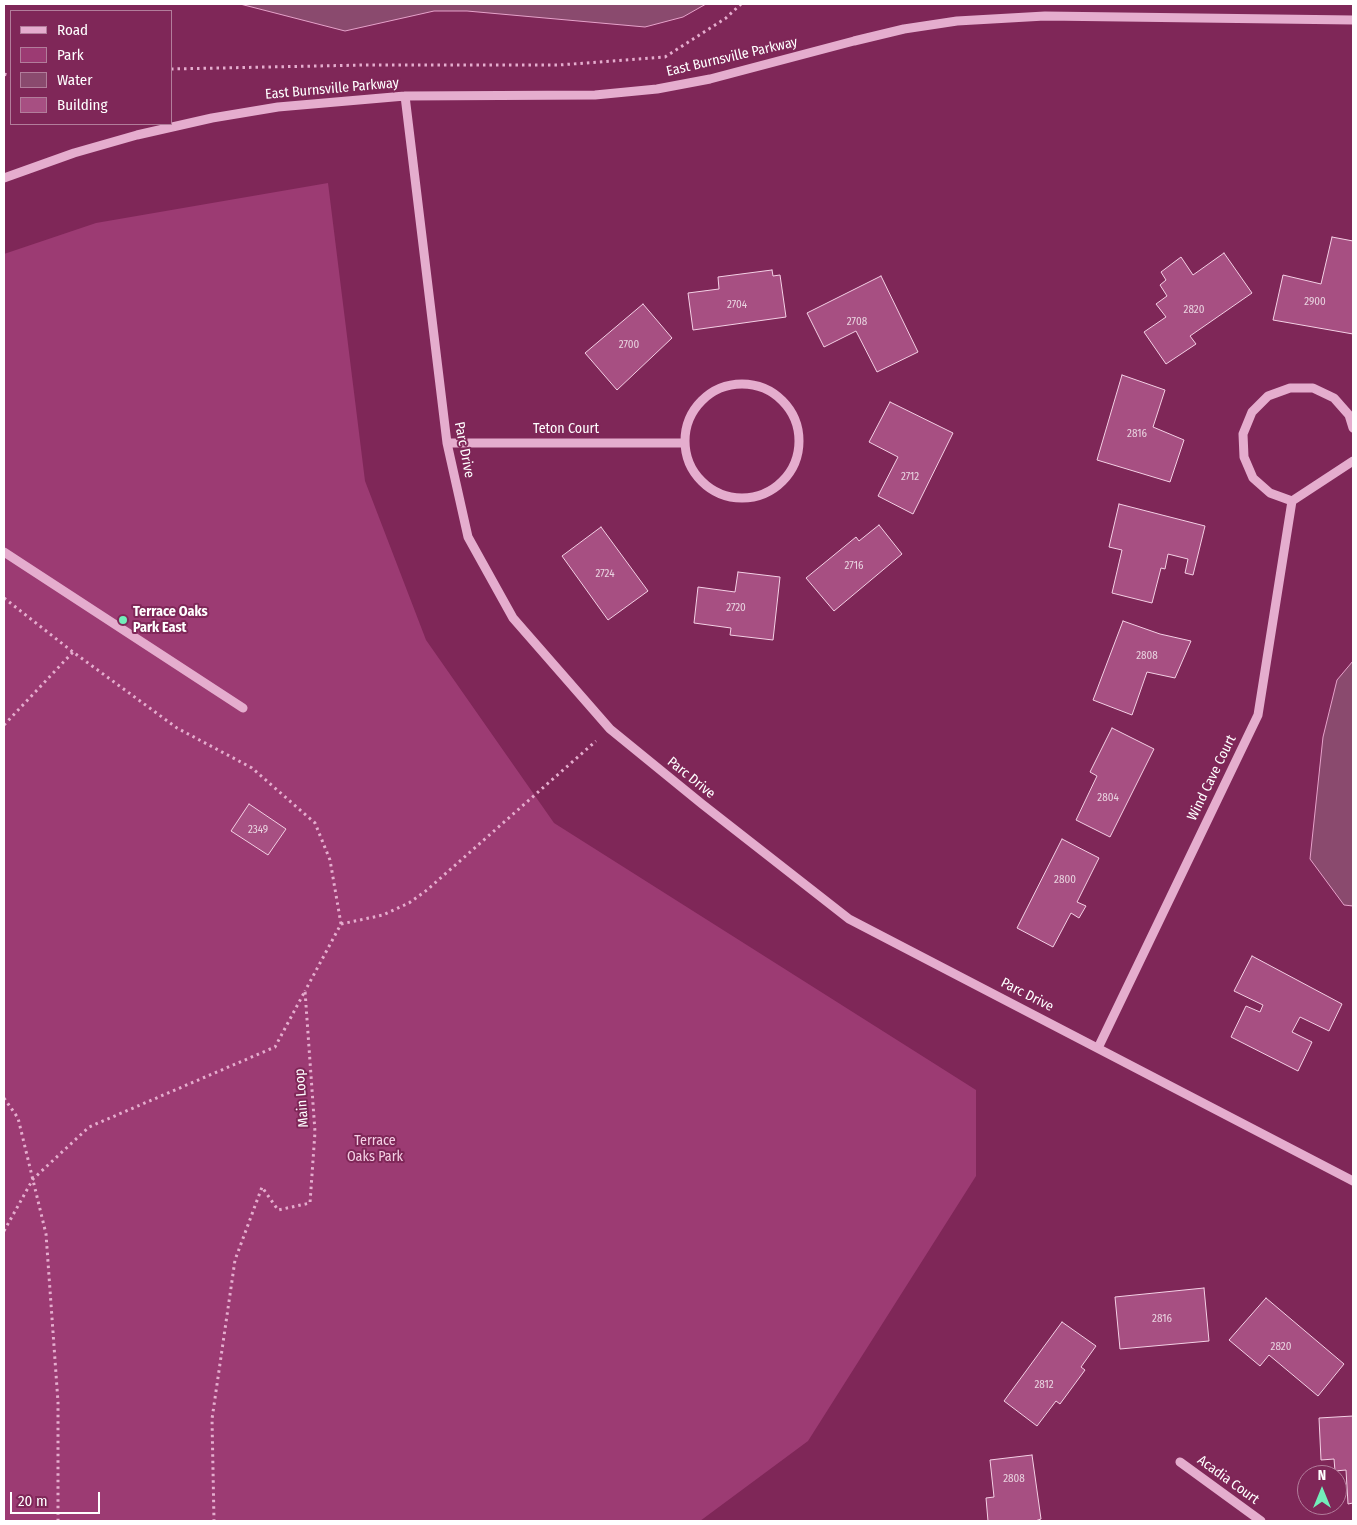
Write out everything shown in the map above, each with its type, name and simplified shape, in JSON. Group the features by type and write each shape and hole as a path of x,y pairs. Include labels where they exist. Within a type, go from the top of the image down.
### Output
{"street":[{"name":"East Burnsville Parkway","path":"4,178 74,153 138,135 212,118 278,107 405,96 596,95 657,89 710,79 896,31 957,21 1045,16 1353,20"},
{"name":"Parc Drive","path":"405,96 447,443 468,537 513,618 610,729 702,804 849,918 1353,1181"},
{"path":"740,384 762,388 781,400 794,418 799,439 796,461 784,481 766,494 744,499 722,495 703,484 689,465 684,443 688,422 699,402 718,389 740,384"},
{"path":"1353,428 1349,416 1334,398 1313,388 1290,388 1268,396 1252,412 1243,434 1244,457 1253,478 1270,493 1292,501 1353,461"},
{"name":"Teton Court","path":"447,443 684,443"},
{"name":"Wind Cave Court","path":"1098,1048 1258,715 1292,501"},
{"path":"4,552 243,708"},
{"name":"Acadia Court","path":"1180,1462 1261,1521"}],"path":[{"path":"172,69 365,65 559,65 665,57 726,18 741,4"},
{"path":"4,598 73,652 177,728 252,768 315,823 330,860 341,924 275,1047 89,1127 33,1179 4,1231"},
{"path":"4,725 73,652"},
{"path":"341,924 383,915 409,903 427,890 610,729"},
{"name":"Main Loop","path":"214,1521 212,1419 235,1260 262,1187 278,1210 310,1203 315,1132 305,992"},
{"path":"4,1098 18,1118 46,1234 58,1402 58,1521"}],"green space":[{"name":"Terrace Oaks Park","path":"328,183 365,481 426,640 554,823 976,1090 976,1176 808,1441 700,1521 4,1521 4,254 96,223"}],"water":[{"path":"240,4 706,4 683,17 645,27 467,11 434,11 345,31"},
{"path":"1353,661 1353,906 1344,905 1310,859 1323,737 1337,680"}],"building":[{"path":"1332,237 1353,241 1353,334 1273,320 1283,275 1321,284"},
{"path":"1224,253 1252,293 1190,336 1196,344 1166,364 1144,332 1166,317 1156,304 1167,296 1160,285 1166,280 1161,272 1181,257 1193,275"},
{"path":"772,270 773,276 780,275 786,317 693,330 688,293 719,289 718,277"},
{"path":"881,276 918,352 877,372 856,331 824,347 807,313"},
{"path":"643,304 672,338 617,390 585,353"},
{"path":"1122,375 1165,390 1153,427 1184,440 1170,482 1097,460"},
{"path":"890,402 953,433 913,514 878,496 898,457 869,442"},
{"path":"1119,504 1205,526 1193,575 1185,573 1188,559 1168,554 1165,569 1161,568 1152,603 1112,593 1122,550 1109,547"},
{"path":"879,525 902,554 834,611 806,578 856,537 859,541"},
{"path":"601,527 648,591 608,620 562,556"},
{"path":"738,572 780,577 773,640 730,635 731,628 694,623 698,587 735,592"},
{"path":"1123,621 1160,634 1191,641 1175,678 1147,672 1132,715 1093,700"},
{"path":"1112,728 1154,749 1110,837 1076,820 1097,776 1090,772"},
{"path":"249,804 286,829 268,855 231,831"},
{"path":"1062,839 1099,858 1077,902 1086,906 1079,918 1071,913 1053,947 1017,928"},
{"path":"1252,956 1342,1004 1329,1031 1300,1017 1292,1032 1312,1042 1298,1071 1231,1037 1246,1006 1260,1012 1263,1005 1234,991"},
{"path":"1204,1288 1209,1341 1120,1349 1115,1297"},
{"path":"1266,1298 1344,1364 1318,1396 1269,1355 1260,1366 1229,1340"},
{"path":"1062,1322 1096,1346 1081,1367 1085,1370 1060,1404 1056,1401 1037,1426 1004,1401"},
{"path":"1353,1416 1353,1503 1348,1504 1347,1465 1334,1465 1334,1459 1321,1460 1319,1418"},
{"path":"1032,1455 1041,1519 1035,1521 988,1521 986,1498 994,1497 990,1460"}],"place":[{"name":"Terrace Oaks Park East","path":"123,620"}]}
